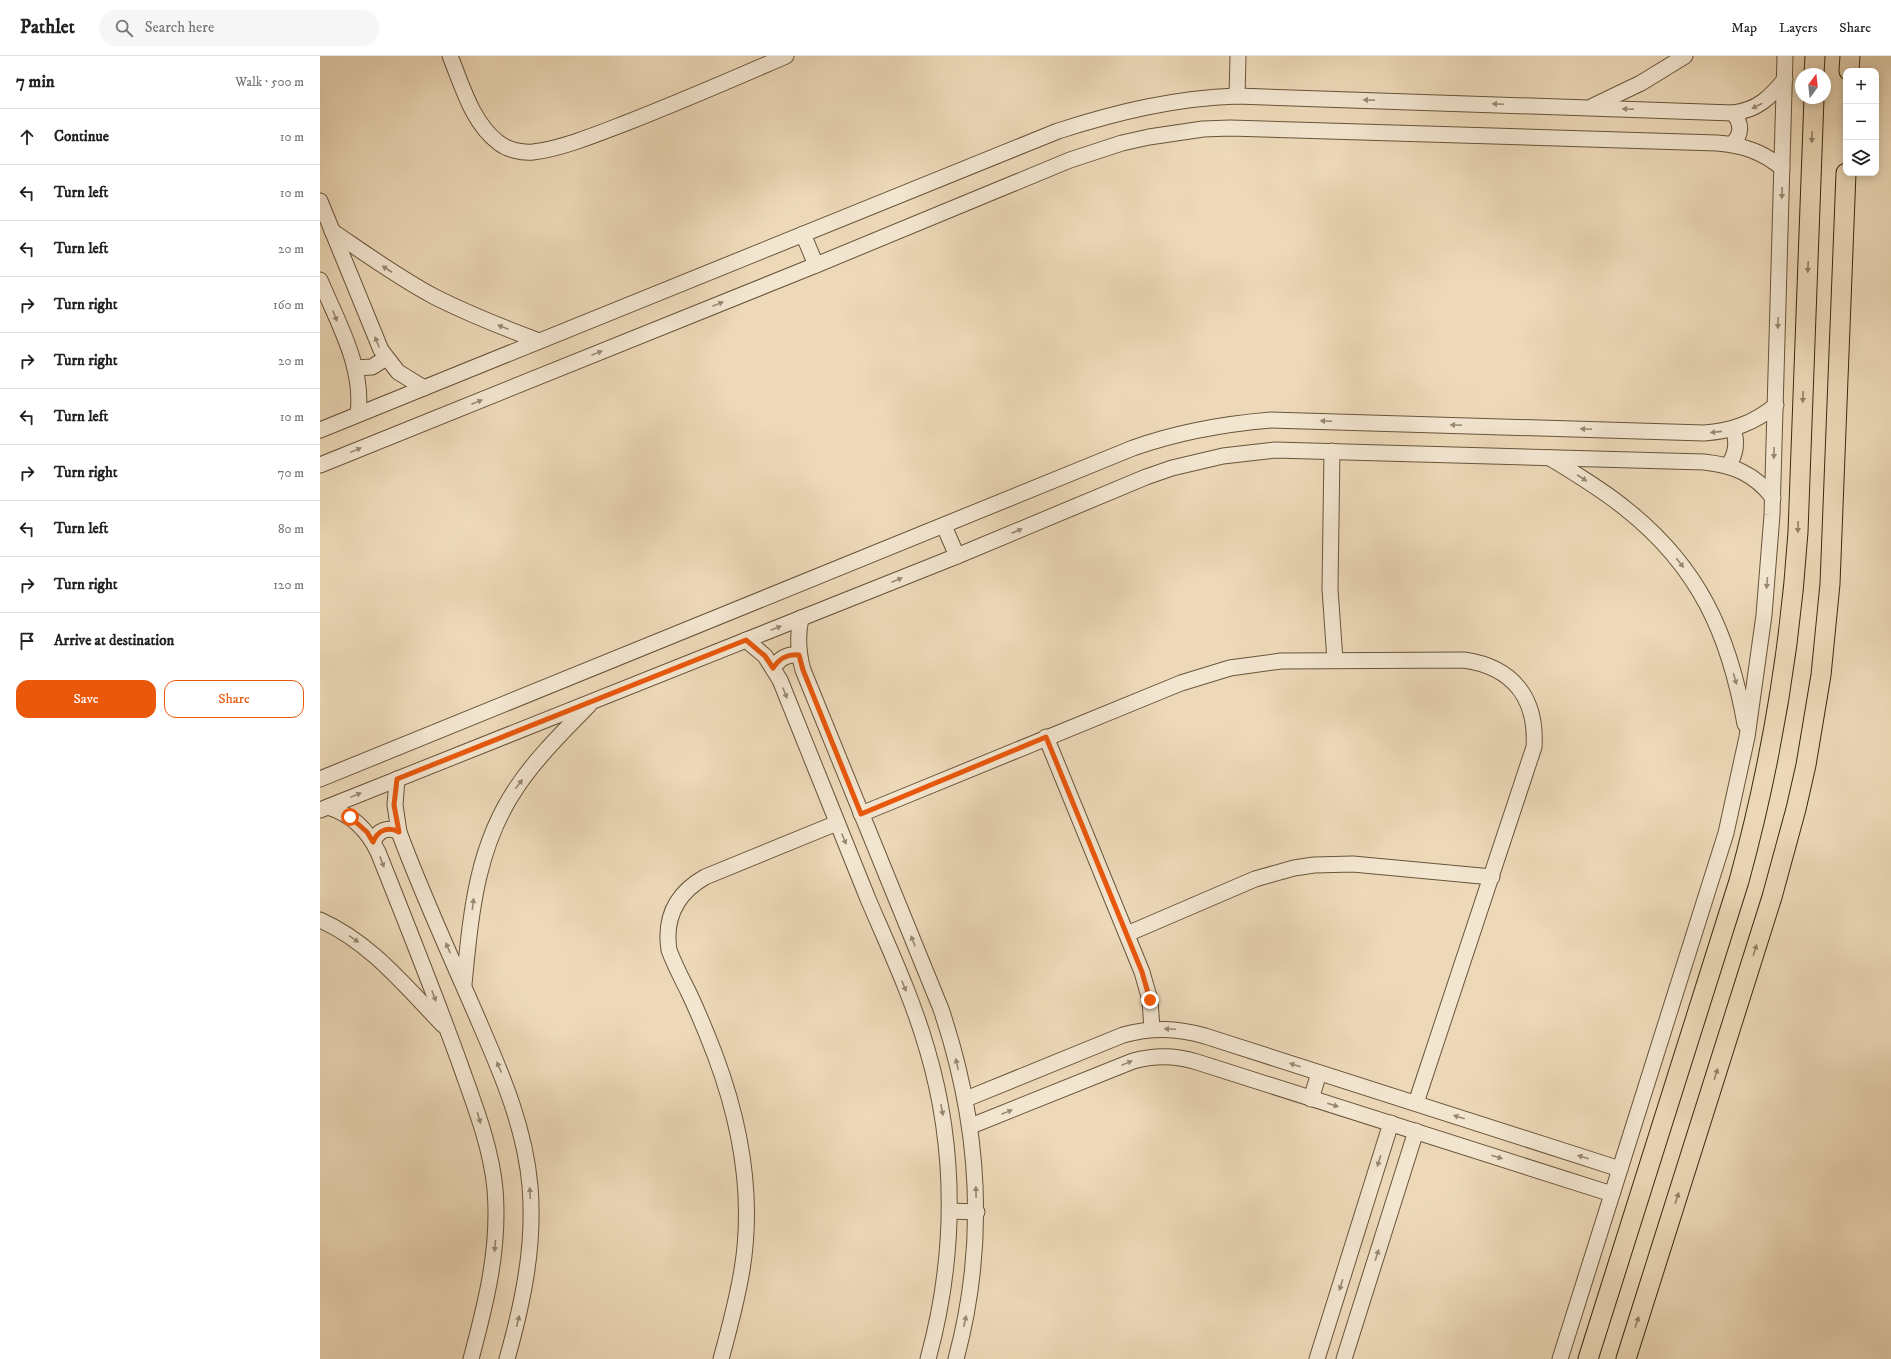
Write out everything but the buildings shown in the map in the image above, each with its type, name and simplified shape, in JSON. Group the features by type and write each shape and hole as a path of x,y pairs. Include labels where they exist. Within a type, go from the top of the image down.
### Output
{"main road":[{"path":"1814,68 1815,56"},
{"path":"1849,68 1850,56"},
{"path":"1588,1359 1739,881 1754,824 1779,709 1793,599 1798,532 1814,104"},
{"path":"1626,1359 1772,897 1794,817 1806,765 1821,675 1830,584 1846,176"}],"street":[{"path":"450,56 481,124 499,143 515,150 531,152 592,136 786,56"},
{"path":"1237,96 1238,56"},
{"path":"1589,107 1641,83 1685,56"},
{"path":"1560,1359 1726,833 1747,737 1764,615 1773,498 1785,56"},
{"path":"320,430 1058,131 1124,110 1190,99 1237,96 1733,113 1744,111 1766,101 1785,79"},
{"path":"1732,144 1738,137 1740,127 1733,113"},
{"path":"320,465 816,265 1070,160 1122,143 1176,132 1203,129 1256,128 1732,144 1759,152 1782,168"},
{"path":"320,201 381,350 386,358 405,377 424,388"},
{"path":"332,231 404,280 434,297 467,313 539,341"},
{"path":"803,234 816,265"},
{"path":"320,280 355,368 359,388 358,414"},
{"path":"355,368 372,367 386,358"},
{"path":"320,779 1133,448 1187,431 1243,422 1299,420 1704,433 1733,429 1756,420 1776,405"},
{"path":"1728,466 1736,448 1733,429"},
{"path":"324,808 957,556 1146,476 1216,457 1275,450 1704,462 1728,466 1752,477 1773,498"},
{"path":"1332,451 1330,595 1335,660"},
{"path":"1550,457 1604,493 1645,524 1676,558 1696,584 1710,607 1723,641 1737,687 1747,737"},
{"path":"944,526 957,556"},
{"path":"801,618 798,640 799,655 803,670 941,1009 953,1044 966,1099 971,1126 977,1212 973,1272 967,1312 956,1359"},
{"path":"746,640 765,656 773,668 916,1014 927,1048 943,1117 947,1152 950,1211 944,1283 928,1359"},
{"path":"773,668 781,658 799,655"},
{"path":"861,814 1046,737 1205,674 1256,664 1281,661 1464,660 1476,661 1493,668 1508,677 1517,685 1530,708 1535,734 1534,747 1416,1104"},
{"path":"464,985 474,896 484,854 493,830 517,786 553,743 593,701"},
{"path":"1046,737 1147,986 1152,1015 1152,1029"},
{"path":"397,779 394,805 399,832 501,1073 520,1131 530,1186 530,1245 528,1273 523,1301 507,1359"},
{"path":"324,808 350,817 367,832 373,842 448,1030 476,1111 487,1150 495,1188 495,1241 493,1267 488,1293 471,1359"},
{"path":"721,1359 736,1300 742,1269 747,1205 745,1175 736,1124 727,1088 702,1023 669,950 668,939 670,917 680,897 691,886 706,877 838,823"},
{"path":"373,842 379,832 384,830 394,829 399,832"},
{"path":"1126,934 1249,881 1294,868 1354,864 1492,877"},
{"path":"320,920 349,936 378,957 448,1030"},
{"path":"966,1099 1124,1035 1152,1029 1174,1029 1191,1032 1620,1169"},
{"path":"971,1126 1133,1061 1158,1056 1185,1058 1612,1194"},
{"path":"1311,1099 1320,1073"},
{"path":"1317,1359 1391,1123"},
{"path":"1344,1359 1416,1131"},
{"path":"950,1211 977,1212"}],"route":[{"path":"350,817 367,832 373,842 375,836 384,830 394,829 399,832 394,805 397,779 746,640 765,656 773,668 781,658 799,655 803,670 861,814 1046,737 1142,972 1150,1000"}]}
